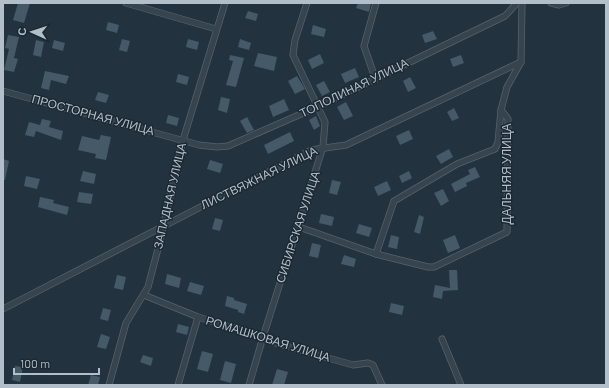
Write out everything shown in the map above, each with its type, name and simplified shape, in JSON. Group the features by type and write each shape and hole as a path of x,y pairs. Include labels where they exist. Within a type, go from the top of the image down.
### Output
{"street":[{"path":"126,3 216,30"},
{"name":"ЗАПАДНАЯ УЛИЦА","path":"109,385 126,323 144,295 159,245 183,140 225,3"},
{"name":"СИБИРСКАЯ УЛИЦА","path":"249,385 324,147 326,128 293,55 293,48 307,3"},
{"path":"375,78 364,46 376,3"},
{"name":"ТОПОЛИНАЯ УЛИЦА","path":"183,140 209,146 228,146 317,107 505,16 517,3"},
{"name":"ДАЛЬНЯЯ УЛИЦА","path":"376,254 420,266 434,267 507,232 508,119 501,110 507,87 521,62 522,3"},
{"path":"551,3 566,3"},
{"name":"ЛИСТВЯЖНАЯ УЛИЦА","path":"3,309 163,225 311,150 346,145 521,62"},
{"name":"ПРОСТОРНАЯ УЛИЦА","path":"3,91 183,140"},
{"path":"299,227 376,254 394,201 457,164 495,148 498,142 501,110"},
{"name":"РОМАШКОВАЯ УЛИЦА","path":"144,295 198,317 263,337 272,342 353,365 368,363 373,365 382,385"},
{"path":"178,385 198,317"},
{"path":"442,339 461,385"}],"building":[{"path":"18,3 30,3 24,23 13,20"},
{"path":"358,3 371,3 369,12 356,8"},
{"path":"248,11 258,14 256,21 245,18"},
{"path":"108,22 119,25 117,33 106,30"},
{"path":"313,25 326,29 324,37 311,34"},
{"path":"433,31 437,39 425,43 422,35"},
{"path":"8,35 19,37 14,58 18,59 14,72 4,70 9,49 5,48"},
{"path":"122,39 130,41 127,52 119,50"},
{"path":"188,39 199,42 197,50 186,47"},
{"path":"240,39 251,43 249,50 238,47"},
{"path":"36,40 44,42 41,57 33,55"},
{"path":"54,40 65,43 63,51 52,48"},
{"path":"258,53 277,57 274,71 254,66"},
{"path":"320,54 324,63 312,69 308,60"},
{"path":"230,55 244,58 236,87 226,85 233,61 229,60"},
{"path":"461,55 464,63 453,67 450,59"},
{"path":"355,68 359,77 345,83 341,74"},
{"path":"45,71 69,76 66,84 51,80 49,90 41,88"},
{"path":"178,74 189,77 187,85 176,82"},
{"path":"297,76 305,89 295,94 288,81"},
{"path":"410,77 416,88 408,92 403,81"},
{"path":"324,81 330,92 322,96 316,85"},
{"path":"98,92 109,95 106,103 95,100"},
{"path":"221,97 230,99 227,113 218,110"},
{"path":"284,99 289,110 273,117 269,106"},
{"path":"346,102 353,116 344,120 337,107"},
{"path":"454,108 459,118 452,121 447,112"},
{"path":"168,115 179,118 177,126 166,123"},
{"path":"316,116 320,126 314,130 309,120"},
{"path":"247,117 254,130 247,133 240,121"},
{"path":"42,119 51,121 49,127 63,131 61,140 36,131 34,137 25,135 29,122 40,125"},
{"path":"409,130 413,139 400,145 396,136"},
{"path":"290,132 294,141 268,154 264,145"},
{"path":"101,135 111,137 106,160 95,158 96,154 78,150 82,136 99,140"},
{"path":"449,149 453,157 441,164 436,156"},
{"path":"3,159 9,161 5,180 3,180"},
{"path":"210,160 223,164 220,173 207,169"},
{"path":"475,167 480,177 466,183 467,186 455,192 451,184 470,174 468,170"},
{"path":"83,171 96,174 94,184 80,181"},
{"path":"409,171 412,178 402,183 399,176"},
{"path":"26,176 40,179 37,189 24,186"},
{"path":"332,180 341,182 337,195 329,193"},
{"path":"387,181 391,190 378,196 374,187"},
{"path":"443,189 449,201 441,206 434,193"},
{"path":"79,192 93,194 91,204 77,202"},
{"path":"40,197 54,200 53,203 69,207 67,215 38,207"},
{"path":"321,214 334,217 332,226 319,223"},
{"path":"419,215 424,217 420,234 414,232"},
{"path":"215,218 223,220 220,231 212,229"},
{"path":"359,224 372,228 369,237 356,233"},
{"path":"391,235 399,237 397,249 388,247"},
{"path":"455,235 460,248 448,253 443,240"},
{"path":"312,243 321,245 318,258 309,256"},
{"path":"344,255 356,259 354,267 341,264"},
{"path":"449,270 457,270 458,290 443,291 442,299 433,297 435,285 450,288"},
{"path":"167,274 181,278 179,288 165,284"},
{"path":"117,275 126,277 123,290 114,288"},
{"path":"190,282 204,286 201,295 187,291"},
{"path":"227,296 247,304 244,314 238,312 238,310 225,306"},
{"path":"391,303 404,306 402,315 389,312"},
{"path":"103,308 111,310 108,321 100,319"},
{"path":"178,324 189,327 187,335 176,332"},
{"path":"101,334 110,337 106,349 97,347"},
{"path":"202,351 213,354 208,372 197,369"},
{"path":"143,355 153,358 151,366 140,362"},
{"path":"225,361 236,364 231,383 220,380"},
{"path":"15,366 23,367 20,382 12,380"},
{"path":"277,369 288,372 284,385 272,385"},
{"path":"91,375 100,377 98,385 88,385"}]}
